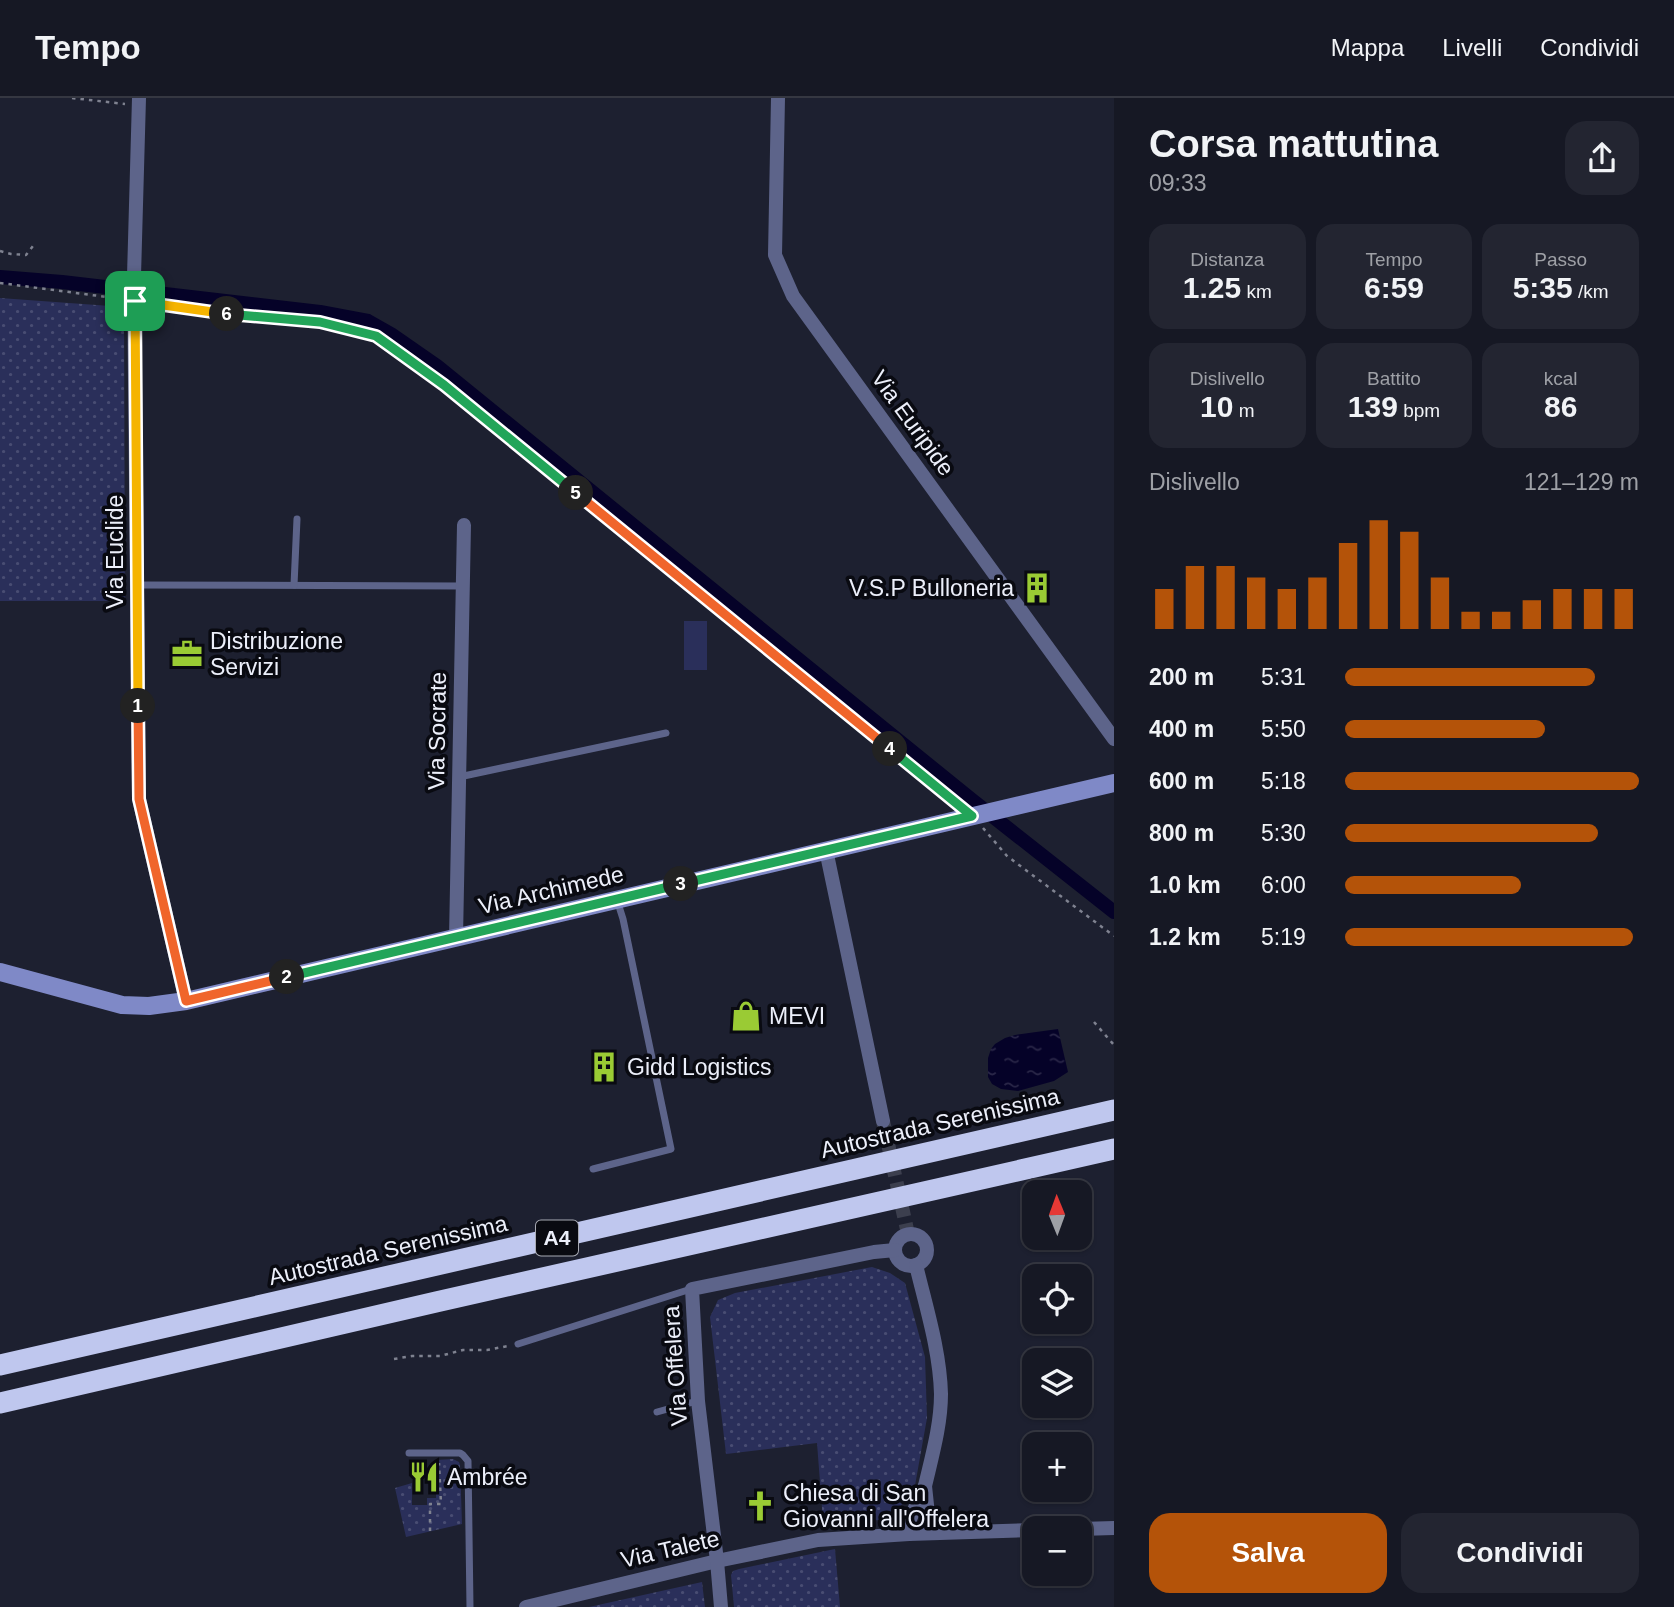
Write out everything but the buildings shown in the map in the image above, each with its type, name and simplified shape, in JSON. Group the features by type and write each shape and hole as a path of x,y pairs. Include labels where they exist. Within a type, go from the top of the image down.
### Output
{"highway":[{"name":"Autostrada Serenissima","path":"0,1366 1114,1110"},
{"name":"A4","path":"0,1403 1114,1149"}],"street":[{"name":"Via Euripide","path":"778,98 775,255 793,296 1114,739"},
{"name":"Via Euclide","path":"139,100 134,276 139,799 186,1001"},
{"name":"Via Socrate","path":"456,937 464,525"},
{"name":"Via Archimede","path":"0,972 122,1005 149,1006 186,1001 1114,783"},
{"path":"826,850 884,1121"},
{"name":"Via Offelera","path":"721,1607 698,1401 692,1289 895,1250 897,1241 904,1236 919,1236 927,1249 924,1259 916,1265 936,1353 941,1396 938,1427 925,1486 910,1519 909,1534"},
{"path":"895,1250 901,1263 916,1265"},
{"name":"Via Offelera","path":"925,1486 930,1533"},
{"path":"1092,1529 1114,1528"},
{"name":"Via Talete","path":"526,1607 717,1561 826,1539 1022,1530"}],"lane":[{"path":"294,585 297,519"},
{"path":"138,584 462,586"},
{"path":"458,778 666,733"},
{"path":"593,1169 671,1149 617,900"},
{"path":"520,1343 692,1289"},
{"path":"657,1412 698,1401"},
{"path":"409,1453 460,1453 468,1461 470,1607"}],"path":[{"path":"72,98 111,104 128,104 139,100"},
{"path":"0,251 26,254 33,246"},
{"path":"0,283 228,314 320,322 376,336 444,385 976,815 1007,856 1114,936"},
{"path":"1094,1023 1114,1045"},
{"path":"394,1359 440,1356 463,1350 487,1350 520,1343"},
{"path":"430,1531 430,1504 441,1504 440,1463 436,1463"}],"shaded area":[{"path":"0,298 124,307 125,601 0,601"},
{"path":"684,621 707,621 707,670 684,670"},
{"path":"872,1267 890,1273 905,1283 925,1357 927,1418 914,1491 888,1520 823,1521 817,1443 726,1454 710,1317 718,1300 735,1293"},
{"path":"453,1459 460,1465 462,1524 406,1537 395,1488 412,1483 412,1505 427,1505 427,1498 436,1498 436,1460"},
{"path":"835,1549 840,1607 734,1607 731,1575 733,1571"},
{"path":"702,1582 705,1607 589,1607"}],"water":[{"path":"1058,1029 1068,1072 1054,1081 1018,1091 1001,1089 992,1084 988,1077 988,1058 995,1044 1015,1035"}],"waterway":[{"path":"0,277 320,312 368,321 391,334 437,366 1114,912"}],"tunnel":[{"path":"883,1121 908,1234"}],"place":[{"name":"V.S.P Bulloneria","path":"1037,588"},
{"name":"Distribuzione Servizi","path":"187,654"},
{"name":"MEVI","path":"746,1016"},
{"name":"Gidd Logistics","path":"604,1067"},
{"name":"Ambrée","path":"424,1477"},
{"name":"Chiesa di San Giovanni all'Offelera","path":"760,1506"}],"route":[{"path":"135,301 228,314 320,322 376,336 444,385 972,816 186,1001 139,799 135,301"}]}
